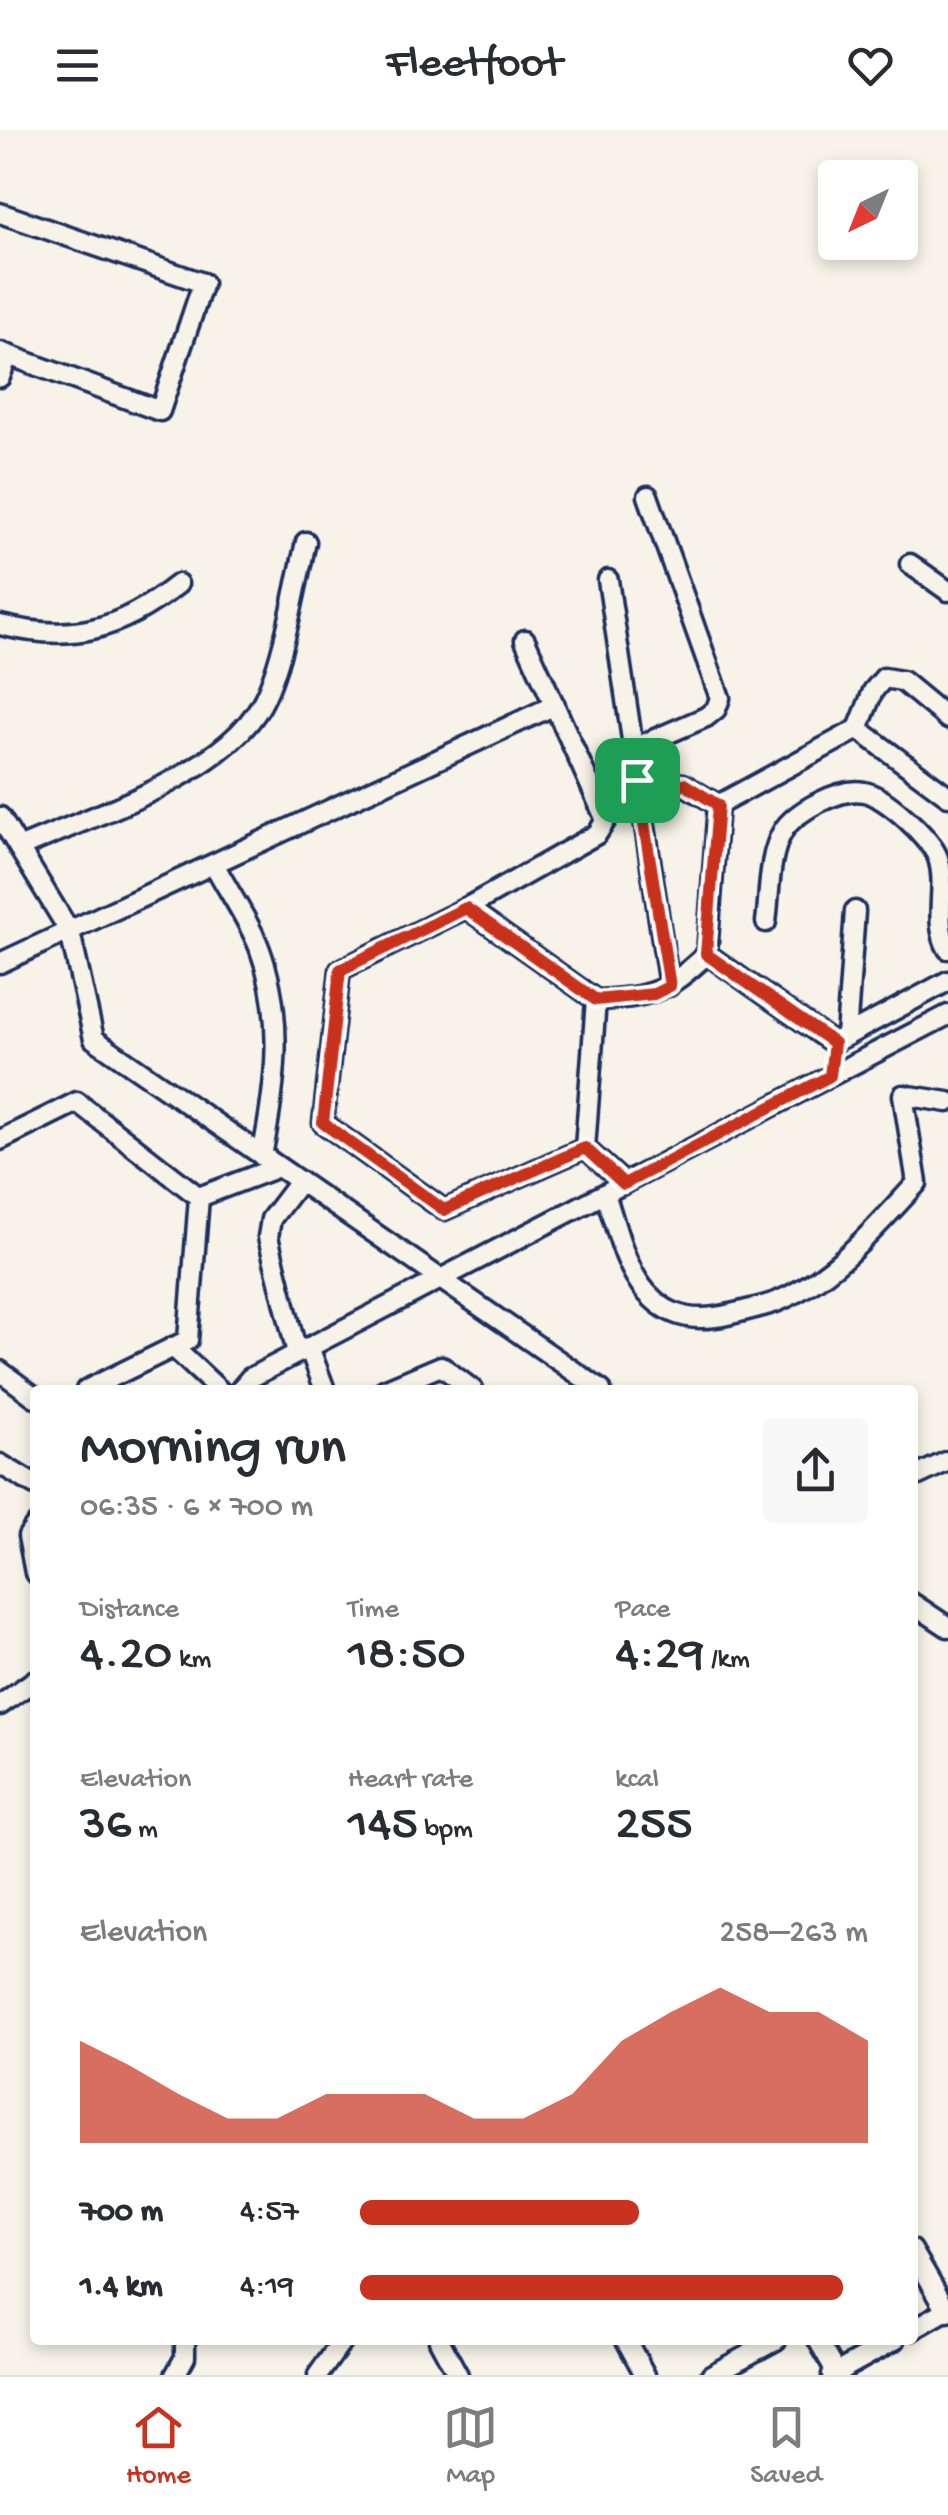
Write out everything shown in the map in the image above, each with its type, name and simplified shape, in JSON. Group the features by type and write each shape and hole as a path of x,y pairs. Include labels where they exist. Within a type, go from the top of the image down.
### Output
{"street":[{"path":"0,212 203,283 160,410 4,353 0,377"},
{"path":"632,749 706,717 716,709 720,698 648,496"},
{"path":"19,848 186,773 232,741 261,705 279,654 306,542"},
{"path":"910,564 948,591"},
{"path":"608,580 670,986"},
{"path":"0,624 30,632 66,634 122,618 151,605 178,584"},
{"path":"524,640 605,814 603,828 466,908 340,970 323,1123 444,1210 585,1148"},
{"path":"718,805 858,728 878,683 893,677 948,719"},
{"path":"0,963 555,704"},
{"path":"858,728 948,796"},
{"path":"637,780 684,784 718,805"},
{"path":"766,922 774,852 786,826 808,808 861,790 880,797 938,857 940,927 948,949"},
{"path":"466,908 596,1000 654,994 670,986 706,954 718,805"},
{"path":"0,817 70,932 94,1039 593,1385"},
{"path":"214,864 257,943 273,988 277,1036 274,1094 262,1156"},
{"path":"830,1076 840,1039 854,911"},
{"path":"706,954 840,1039"},
{"path":"840,1039 948,980"},
{"path":"585,1148 596,1000"},
{"path":"244,1385 250,1378 303,1350 948,1015"},
{"path":"604,1194 632,1270 646,1292 661,1305 682,1317 704,1321 774,1303 820,1277 874,1230 917,1183 903,1096 948,1102"},
{"path":"0,1140 77,1102 199,1197"},
{"path":"585,1148 624,1184"},
{"path":"199,1197 278,1167"},
{"path":"299,1182 271,1219 268,1237 303,1350 322,1385"},
{"path":"96,1385 188,1340 199,1197"},
{"path":"173,1347 214,1385"},
{"path":"396,1385 441,1366 466,1385"},
{"path":"0,1372 30,1393"},
{"path":"918,1475 948,1461"},
{"path":"0,1464 30,1482"},
{"path":"918,1607 948,1628"},
{"path":"0,1705 30,1684"},
{"path":"918,2260 948,2311 918,2327"},
{"path":"175,2375 185,2357 185,2345"},
{"path":"318,2375 339,2345"},
{"path":"442,2345 458,2375"},
{"path":"629,2345 645,2375"},
{"path":"711,2375 767,2345"},
{"path":"821,2345 836,2374 883,2345"}],"route":[{"path":"637,780 684,784 718,805 706,954 834,1043 830,1076 624,1184 585,1148 444,1210 323,1123 340,970 466,908 596,1000 635,998 670,986 637,780"}]}
